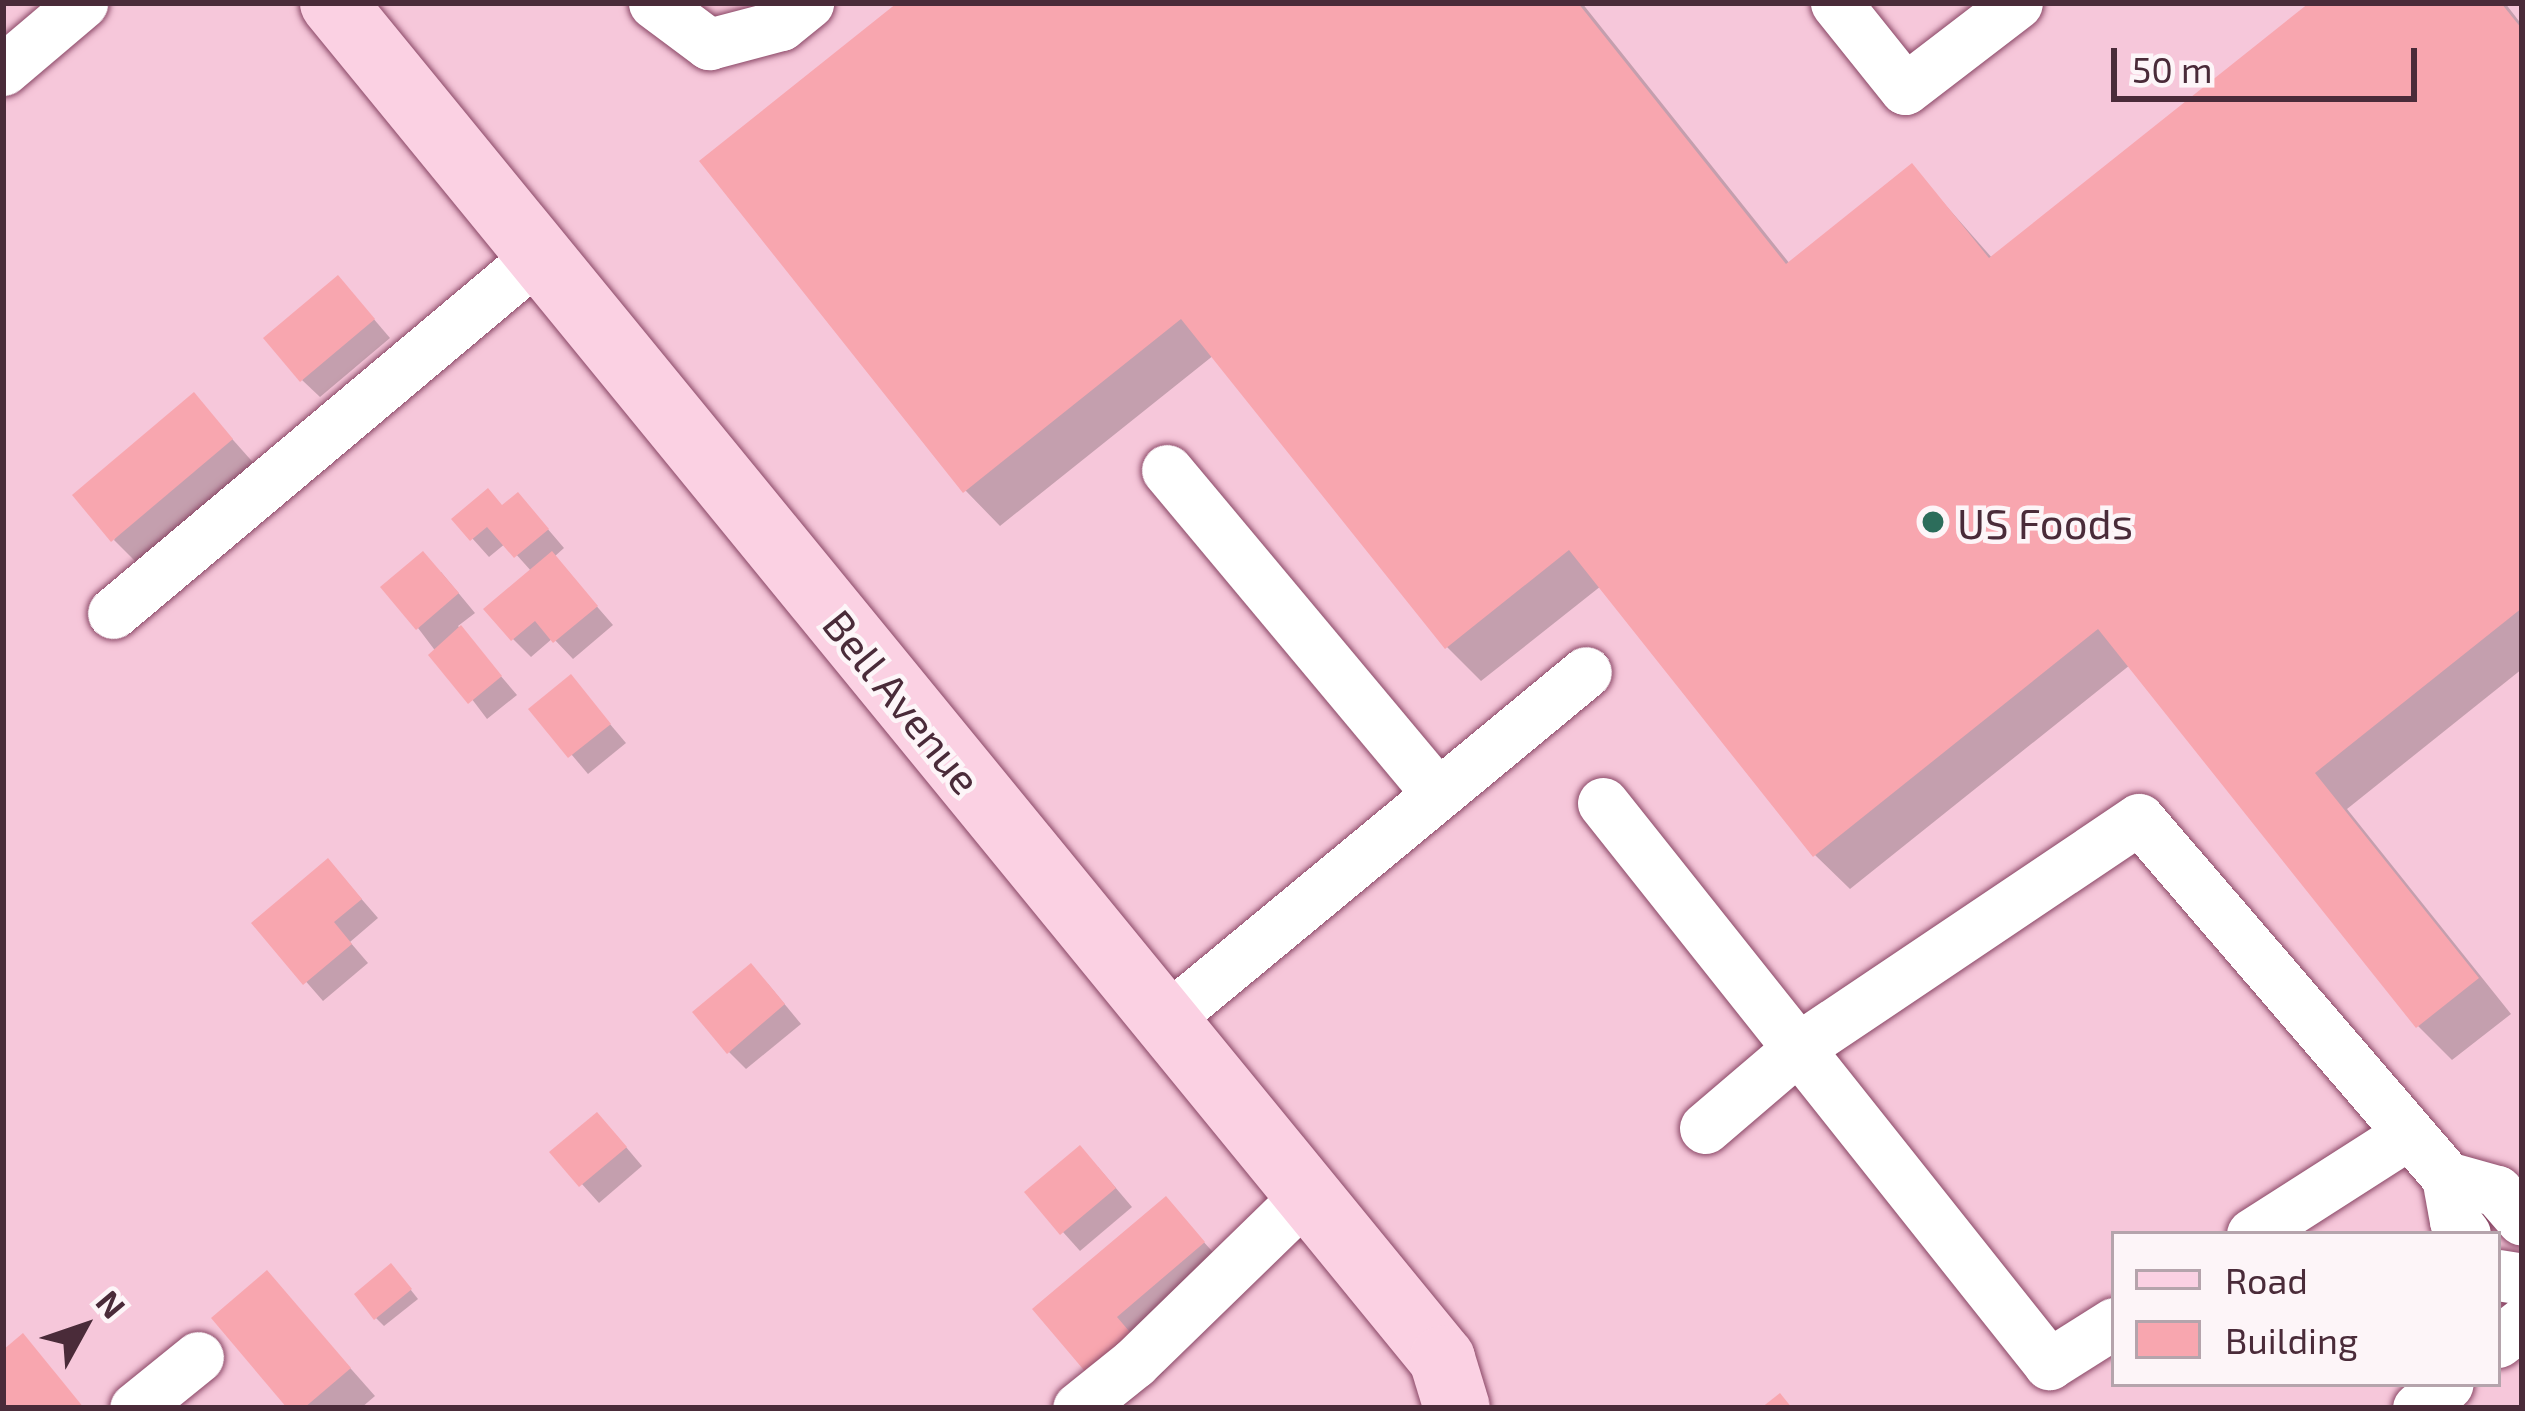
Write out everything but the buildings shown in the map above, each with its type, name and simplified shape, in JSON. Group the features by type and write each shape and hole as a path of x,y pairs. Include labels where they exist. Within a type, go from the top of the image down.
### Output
{"main road":[{"name":"Bell Avenue","path":"333,3 1308,1194 1450,1383 1510,1408"}],"street":[{"path":"3,70 82,3"},
{"path":"654,3 709,44 782,25 808,3"},
{"path":"1836,3 1906,89 2018,3"},
{"path":"113,613 538,256"},
{"path":"1167,470 1437,793"},
{"path":"1165,1019 1586,672"},
{"path":"1603,803 1801,1046 2049,1364 2111,1325"},
{"path":"1706,1128 1801,1046 2139,819 2446,1177 2455,1221 2463,1231"},
{"path":"2257,1231 2407,1135"},
{"path":"2446,1177 2497,1191 2522,1220"},
{"path":"1078,1408 1134,1363 1308,1194"},
{"path":"135,1408 198,1358"},
{"path":"2419,1408 2444,1387"}],"place":[{"name":"US Foods","path":"1933,522"}]}
